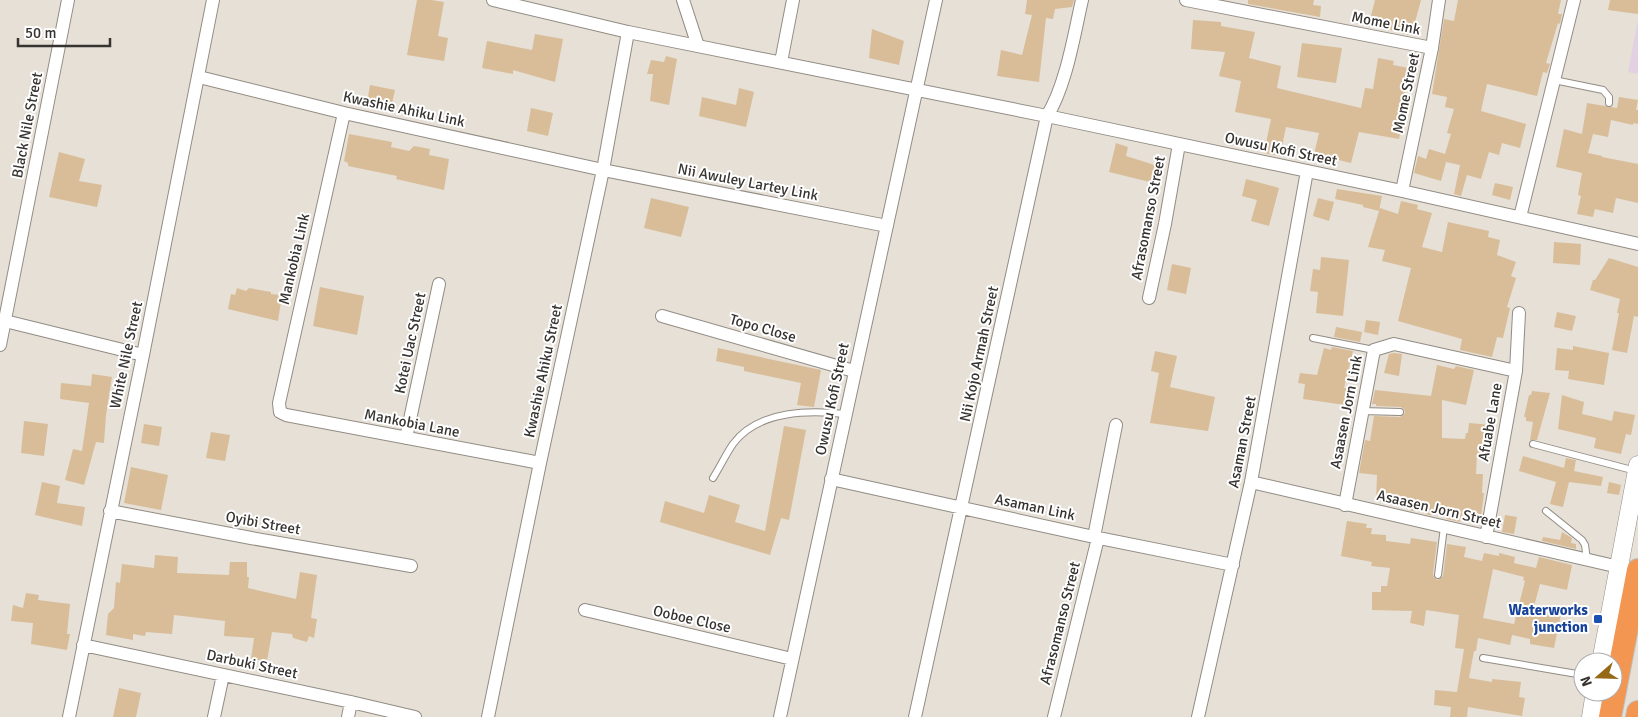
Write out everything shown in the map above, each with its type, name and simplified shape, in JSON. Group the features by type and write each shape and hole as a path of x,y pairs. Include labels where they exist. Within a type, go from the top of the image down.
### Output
{"highway":[{"path":"1610,717 1628,568"},
{"path":"1637,717 1638,712"}],"street":[{"name":"Black Nile Street","path":"0,345 68,0"},
{"name":"White Nile Street","path":"68,717 143,355 213,0"},
{"path":"684,0 698,46"},
{"path":"781,62 793,0"},
{"name":"Owusu Kofi Street","path":"780,717 936,0"},
{"name":"Nii Kojo Armah Street","path":"916,717 1047,116 1055,104 1082,0"},
{"name":"Mome Link","path":"1186,0 1432,48"},
{"name":"Mome Street","path":"1402,191 1432,48 1439,0"},
{"path":"1520,217 1574,0"},
{"name":"Owusu Kofi Street","path":"501,1 628,32 1047,116 1402,191 1638,244"},
{"name":"Kwashie Ahiku Street","path":"488,717 603,170 628,32"},
{"name":"Kwashie Ahiku Link","path":"199,77 344,113 603,170"},
{"name":"Mankobia Link","path":"280,412 279,403 344,113"},
{"name":"Afrasomanso Street","path":"1150,298 1179,144"},
{"name":"Nii Awuley Lartey Link","path":"603,170 887,226"},
{"name":"Asaman Street","path":"1198,717 1251,482 1307,171"},
{"name":"Kotei Uac Street","path":"406,438 439,284"},
{"name":"Afuabe Lane","path":"1486,537 1516,371 1519,312"},
{"name":"Topo Close","path":"662,316 854,371"},
{"path":"5,321 143,355"},
{"name":"Asaasen Jorn Link","path":"1345,505 1374,350 1394,344 1516,371"},
{"name":"Mankobia Lane","path":"280,412 286,415 540,463"},
{"name":"Afrasomanso Street","path":"1054,717 1096,537 1116,425"},
{"path":"1604,652 1628,568 1637,469"},
{"name":"Asaman Link","path":"831,479 1233,565"},
{"name":"Asaasen Jorn Street","path":"1251,482 1345,505 1628,568"},
{"name":"Oyibi Street","path":"110,511 411,566"},
{"name":"Ooboe Close","path":"585,610 792,659"},
{"name":"Darbuki Street","path":"83,645 414,717"},
{"path":"214,717 223,675"},
{"path":"348,717 351,702"},
{"path":"1591,717 1594,702"}],"lane":[{"path":"1554,80 1603,90 1607,93 1609,103"},
{"path":"1313,338 1374,350"},
{"path":"1362,411 1400,412"},
{"path":"714,478 734,444 746,431 756,424 782,415 824,412 845,414"},
{"path":"1533,444 1637,469"},
{"path":"1546,512 1582,540 1585,545 1587,560"},
{"path":"1438,575 1444,527"},
{"path":"1483,658 1573,673"}],"shaded area":[{"path":"1638,20 1638,74 1628,72"}],"building":[{"path":"417,0 444,2 438,36 448,38 444,61 407,55"},
{"path":"1027,0 1074,0 1072,7 1055,9 1053,19 1046,18 1039,82 997,76 1001,50 1022,55 1032,15 1025,14"},
{"path":"1248,0 1314,0 1313,5 1321,6 1320,17 1248,4"},
{"path":"1375,0 1421,0 1414,26 1412,25 1409,35 1369,24"},
{"path":"1458,0 1561,0 1558,14 1562,14 1546,63 1550,64 1547,73 1543,72 1537,96 1487,84 1481,111 1526,124 1520,148 1502,143 1499,155 1489,152 1481,179 1467,175 1461,196 1454,194 1460,165 1446,162 1441,181 1414,173 1418,156 1426,159 1429,149 1445,154 1451,134 1447,133 1454,109 1445,107 1447,97 1432,94 1444,19 1454,21"},
{"path":"1610,0 1638,0 1638,14 1608,10"},
{"path":"1193,20 1221,22 1221,26 1255,32 1249,58 1281,66 1277,88 1361,108 1365,88 1373,89 1378,58 1394,61 1393,65 1409,68 1402,115 1404,115 1399,139 1359,132 1351,163 1314,154 1319,133 1286,127 1280,156 1264,153 1271,119 1235,112 1241,81 1219,76 1225,52 1191,49"},
{"path":"872,29 904,41 899,65 869,58"},
{"path":"535,34 563,39 555,82 513,70 513,74 482,68 487,41 532,50"},
{"path":"1302,43 1342,48 1336,83 1297,77"},
{"path":"666,56 677,59 669,105 650,101 653,74 647,74 651,60 664,62"},
{"path":"370,85 395,90 391,108 367,103"},
{"path":"739,88 754,92 746,127 699,116 702,97 736,105"},
{"path":"1619,97 1638,100 1636,110 1638,110 1638,124 1633,123 1633,125 1611,120 1608,137 1593,134 1588,153 1638,164 1638,203 1616,198 1613,213 1595,209 1593,217 1577,214 1581,196 1578,195 1582,173 1556,167 1564,129 1582,134 1587,103 1617,108"},
{"path":"531,108 553,113 548,136 527,131"},
{"path":"349,134 392,142 391,147 409,151 414,146 430,149 429,155 449,159 444,190 396,179 397,176 348,166 348,163 344,161"},
{"path":"1116,143 1128,147 1126,156 1158,166 1154,183 1109,172"},
{"path":"59,152 85,159 79,181 102,185 97,207 49,197"},
{"path":"1246,179 1279,188 1269,226 1251,221 1257,200 1242,196"},
{"path":"1495,183 1513,187 1510,200 1492,195"},
{"path":"1337,189 1382,196 1379,211 1363,207 1363,205 1335,199"},
{"path":"651,198 689,207 681,237 644,228"},
{"path":"1318,198 1334,202 1329,221 1313,216"},
{"path":"1401,201 1418,205 1417,209 1432,213 1422,247 1442,252 1448,222 1489,231 1488,237 1500,240 1497,255 1516,262 1511,276 1516,278 1507,307 1510,308 1503,338 1497,337 1492,357 1460,350 1462,339 1398,321 1411,268 1382,261 1385,250 1368,247 1380,208 1398,214"},
{"path":"1554,242 1581,244 1580,265 1553,263"},
{"path":"1321,257 1349,260 1343,316 1316,313 1318,292 1310,291 1313,269 1320,270"},
{"path":"1609,258 1638,267 1638,317 1634,316 1627,353 1612,350 1620,299 1590,290 1593,280 1595,280"},
{"path":"1172,264 1191,268 1186,294 1167,290"},
{"path":"320,287 364,296 357,335 313,326"},
{"path":"237,288 246,291 249,288 282,295 278,321 228,309 231,294 235,295"},
{"path":"1557,312 1576,316 1572,331 1554,327"},
{"path":"1366,320 1380,322 1378,335 1364,332"},
{"path":"1336,327 1362,332 1360,342 1334,337"},
{"path":"1573,346 1609,353 1604,385 1568,379 1569,371 1555,370 1557,348 1573,350"},
{"path":"1332,347 1353,351 1344,388 1347,388 1345,405 1303,399 1305,384 1298,383 1300,373 1317,375 1324,348 1331,350"},
{"path":"718,348 821,370 814,407 797,405 801,383 744,371 744,367 716,361"},
{"path":"1155,351 1177,356 1170,387 1215,397 1208,431 1150,423 1159,373 1151,371"},
{"path":"1389,354 1402,354 1399,376 1384,373"},
{"path":"1437,365 1454,369 1456,366 1474,370 1466,405 1442,400 1442,438 1465,439 1469,423 1492,425 1490,456 1477,455 1476,474 1483,474 1482,493 1484,493 1481,517 1465,516 1465,520 1460,519 1460,522 1446,519 1446,514 1429,515 1425,511 1411,511 1411,501 1376,500 1377,475 1359,473 1365,440 1370,441 1374,416 1400,417 1405,413 1401,407 1376,406 1376,404 1372,404 1375,390 1431,396"},
{"path":"92,374 112,377 104,443 96,442 84,485 65,480 73,449 82,451 89,403 60,399 61,383 91,386"},
{"path":"1532,391 1550,393 1537,440 1530,440 1533,422 1526,421 1526,417 1524,417 1529,395 1531,395"},
{"path":"1562,395 1584,402 1582,414 1612,421 1614,411 1635,415 1631,435 1626,434 1621,454 1594,448 1596,438 1558,429"},
{"path":"24,421 48,424 44,456 21,453"},
{"path":"144,424 162,427 159,446 141,443"},
{"path":"784,426 806,430 789,520 781,518 770,555 660,522 665,501 704,513 709,495 740,505 735,522 765,531"},
{"path":"211,432 230,435 225,461 206,458"},
{"path":"1523,456 1564,468 1566,458 1576,460 1574,471 1603,477 1601,486 1569,482 1563,507 1550,504 1556,482 1519,471"},
{"path":"131,467 168,475 161,510 124,503"},
{"path":"42,482 60,486 57,503 85,507 82,526 35,515"},
{"path":"1609,482 1621,485 1619,495 1607,493"},
{"path":"1505,515 1517,517 1514,534 1502,532"},
{"path":"1347,521 1367,524 1366,528 1372,528 1371,534 1386,535 1386,541 1410,544 1411,538 1437,542 1433,574 1437,580 1443,576 1447,544 1466,547 1464,557 1482,561 1484,553 1499,556 1499,553 1515,557 1514,563 1536,568 1539,557 1572,565 1567,590 1540,584 1533,610 1561,614 1554,648 1530,644 1530,639 1512,635 1510,645 1478,638 1469,678 1492,682 1492,679 1521,682 1519,697 1525,698 1522,716 1468,707 1467,717 1450,717 1451,707 1434,705 1435,690 1457,692 1464,649 1455,648 1459,615 1426,610 1424,626 1410,623 1412,611 1372,610 1372,592 1381,592 1381,586 1387,586 1390,568 1371,566 1372,562 1341,556","holes":["1493,569 1524,577 1523,580 1525,581 1514,624 1483,618"]},
{"path":"1562,532 1572,538 1571,543 1576,544 1576,549 1542,541 1543,537 1560,540"},
{"path":"155,555 178,557 177,573 229,575 230,562 247,562 248,588 296,599 300,572 317,575 311,618 317,619 314,638 309,636 307,642 293,638 292,634 272,632 267,661 251,659 254,638 224,636 225,621 174,615 172,634 146,632 145,636 133,634 133,640 106,635 108,614 114,608 116,582 120,583 122,564 154,568"},
{"path":"26,593 39,595 38,600 70,604 67,634 70,634 67,650 31,644 33,623 11,621 13,605 23,608"},
{"path":"119,688 141,693 136,717 113,717"}],"place":[{"name":"Waterworks junction","path":"1598,619"}]}
